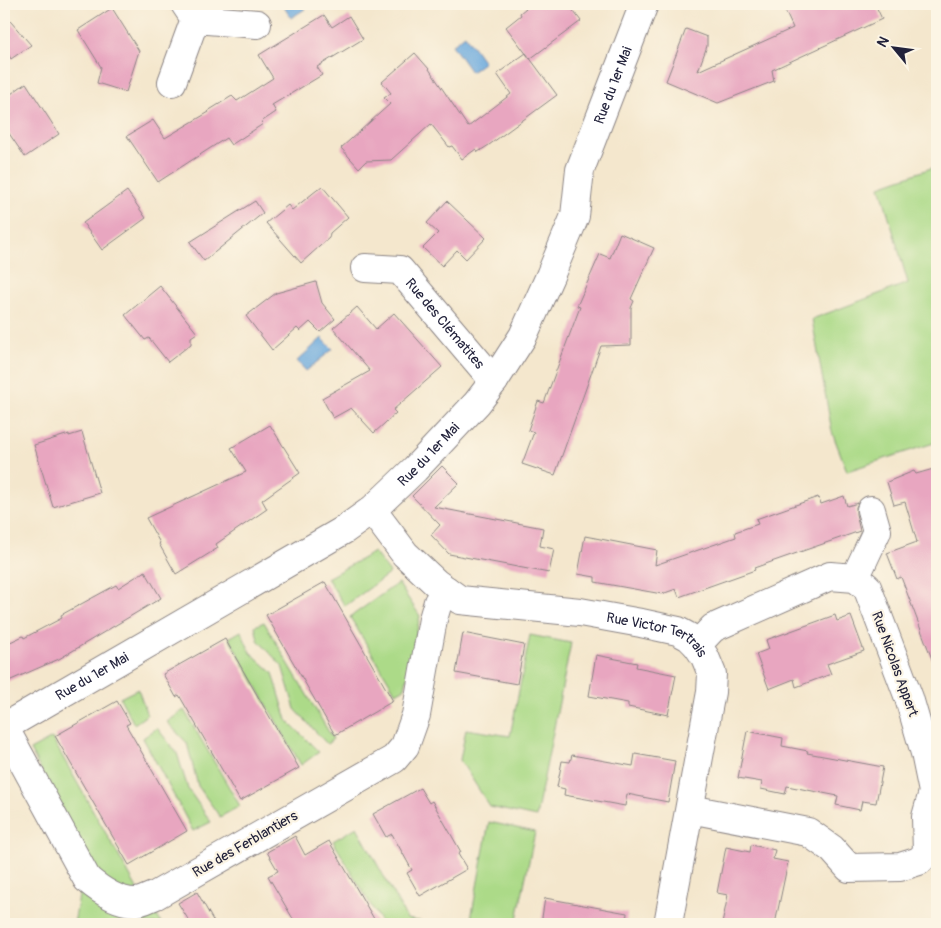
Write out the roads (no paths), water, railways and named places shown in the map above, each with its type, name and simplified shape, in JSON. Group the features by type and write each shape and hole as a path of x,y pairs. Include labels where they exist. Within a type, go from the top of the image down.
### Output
{"street":[{"name":"Rue du 1er Mai","path":"4,727 344,530 372,510 415,469 477,402 494,381 523,336 550,276 575,216 580,170 644,4"},
{"path":"172,82 190,12 256,24"},
{"name":"Rue des Clématites","path":"365,268 400,270 494,381"},
{"name":"Rue Victor Tertrais","path":"372,510 405,554 436,583 460,600 580,612 650,625 678,631 689,637 697,645 705,657 712,674 711,692 668,924"},
{"path":"697,645 713,628 830,576 855,578 877,531 871,510"},
{"name":"Rue Nicolas Appert","path":"690,809 808,832 832,849 848,868 900,867 919,861 927,852 926,817 933,792 925,753 909,698 867,587 855,578"},
{"name":"Rue des Ferblantiers","path":"4,727 87,879 98,888 118,899 138,902 156,895 394,759 405,746 416,715 432,619 438,602 446,590"}],"water":[{"path":"282,4 301,4 305,9 291,18"},
{"path":"465,35 484,62 471,72 452,45"},
{"path":"322,338 333,349 306,371 297,361"}]}
